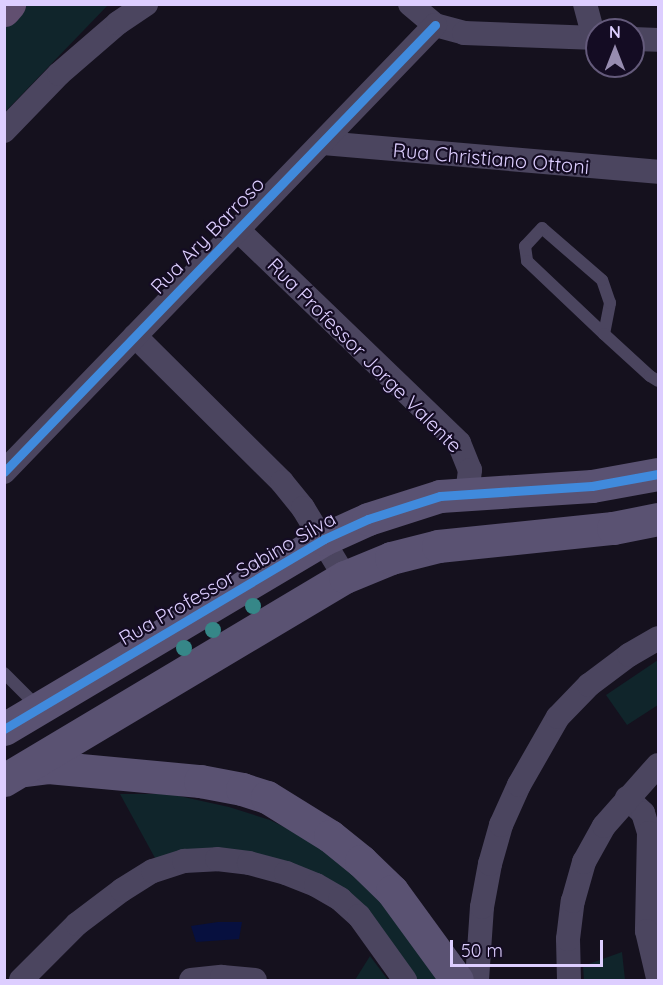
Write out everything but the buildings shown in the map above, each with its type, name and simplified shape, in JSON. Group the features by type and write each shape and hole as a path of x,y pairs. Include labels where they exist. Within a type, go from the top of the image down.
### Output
{"main road":[{"path":"4,10 9,4"},
{"name":"Rua Professor Sabino Silva","path":"4,729 324,540 407,505 467,493 592,486 658,474"},
{"path":"12,776 345,577 391,558 438,546 603,529 658,519"},
{"path":"4,741 20,758 12,776"},
{"path":"12,776 48,767 200,781 242,789 267,797 330,836 362,861 392,891 457,981"}],"street":[{"path":"4,131 59,74 118,23 146,4"},
{"path":"410,4 435,25 464,33 493,36 585,38"},
{"name":"Rua Ary Barroso","path":"4,471 435,25"},
{"name":"Rua Christiano Ottoni","path":"323,143 658,172"},
{"name":"Rua Professor Jorge Valente","path":"237,229 459,443 470,470 467,493"},
{"path":"135,336 282,482 324,540"},
{"name":"Rua Professor Sabino Silva","path":"324,540 345,577"},
{"path":"477,981 482,907 490,864 501,825 519,785 558,717 589,685 629,655 658,638"},
{"path":"569,981 568,939 573,901 584,862 604,826 658,765"},
{"path":"627,798 643,813 649,833 647,931 658,978"},
{"path":"21,981 77,924 122,890 153,871 184,861 217,859 286,873 316,885 340,899 360,916 405,981"},
{"path":"191,981 222,977 255,981"}],"lane":[{"path":"604,334 610,303 602,280 543,228 525,246 526,261 604,334 650,376 658,381"},
{"path":"4,673 40,709"}],"shaded area":[{"path":"18,5 108,5 5,112 5,21"},
{"path":"658,660 658,705 627,725 606,695"},
{"path":"120,794 170,794 229,807 270,820 323,846 360,873 439,980 409,980 361,910 220,850 155,858"},
{"path":"218,922 242,922 239,939 196,942 191,926"},
{"path":"622,952 625,980 584,980 583,966"},
{"path":"370,956 388,980 355,980"}],"cycle path":[{"path":"4,472 435,25"},
{"path":"4,729 324,539 368,519 440,496 592,486 658,474"}]}
